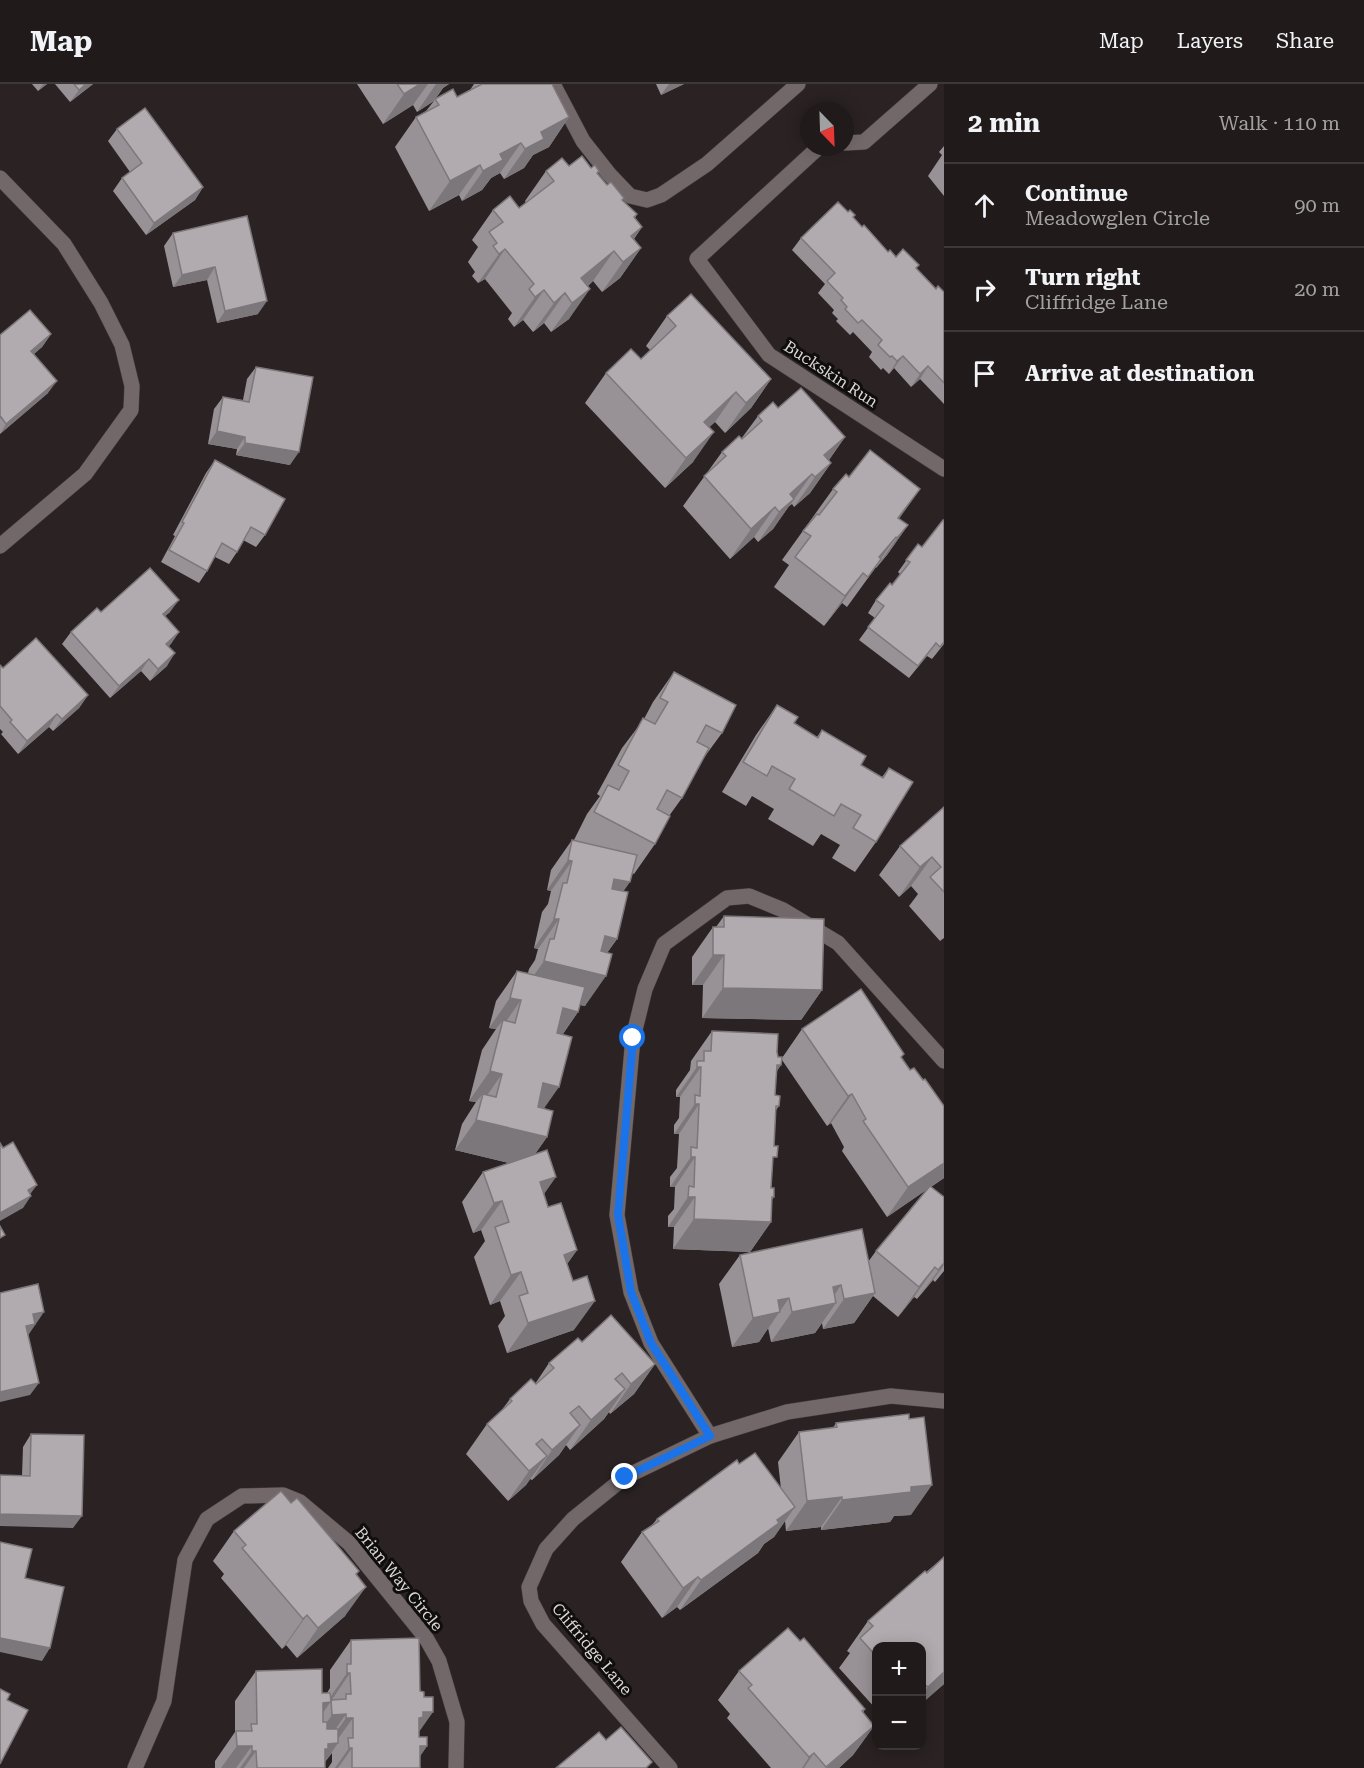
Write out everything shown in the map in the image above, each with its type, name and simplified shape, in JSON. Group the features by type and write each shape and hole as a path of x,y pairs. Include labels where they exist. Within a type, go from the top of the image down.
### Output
{"street":[{"path":"553,84 583,141 609,174 630,196 647,200 661,195 707,164 798,84"},
{"path":"854,143 864,142 930,84"},
{"name":"Buckskin Run","path":"809,156 697,259 769,355 944,469"},
{"path":"0,178 64,244 101,303 122,345 132,386 131,410 85,474 0,546"},
{"path":"710,1436 651,1343 631,1292 618,1215 633,1038 645,989 664,944 727,897 749,896 783,910 838,943 944,1061"},
{"name":"Cliffridge Lane","path":"670,1768 543,1624 531,1601 529,1587 546,1549 573,1519 625,1477 710,1436 787,1412 856,1401 891,1396 944,1401"},
{"name":"Brian Way Circle","path":"135,1768 164,1701 185,1560 207,1519 242,1496 283,1494 300,1502 349,1543 426,1638 439,1661 457,1722 456,1768"}],"building":[{"path":"74,84 86,84 79,90"},
{"path":"397,84 420,84 404,94"},
{"path":"482,84 552,84 569,117 541,132 544,139 525,149 521,143 500,154 503,160 483,171 480,165 450,181 416,117 439,105 435,99 453,89 457,97"},
{"path":"145,108 203,187 154,223 122,178 142,163 117,129"},
{"path":"582,156 591,168 595,165 599,171 597,173 607,185 611,182 624,198 622,200 637,214 634,217 642,227 631,236 641,248 623,262 614,251 581,278 590,289 572,303 565,293 554,303 544,290 535,297 529,289 534,284 505,249 499,254 493,246 497,243 489,232 503,222 493,210 510,196 519,208 554,181 546,171 562,158 569,166"},
{"path":"838,202 848,212 850,210 855,215 853,217 862,227 864,225 888,252 890,250 896,257 903,249 919,265 916,268 936,289 938,286 944,292 944,383 928,366 920,374 903,356 897,361 878,345 882,340 862,320 858,323 845,309 847,307 841,300 843,298 827,281 835,273 801,238"},
{"path":"247,216 267,301 225,311 215,267 182,275 173,233"},
{"path":"691,294 771,379 746,403 736,392 704,422 714,432 686,458 606,373 631,349 641,359 676,326 667,316"},
{"path":"30,310 51,334 31,351 57,381 6,424 0,418 0,335"},
{"path":"256,367 313,377 299,452 245,443 245,437 217,431 223,397 249,402"},
{"path":"801,388 845,437 824,455 831,463 815,477 812,474 790,494 794,499 779,512 775,507 751,529 704,476 726,456 722,452 739,436 742,439 762,421 758,416 773,402 778,408"},
{"path":"870,450 920,489 898,518 908,525 879,557 881,559 868,577 863,573 845,596 795,557 811,536 803,531 837,492 833,489 846,474 849,477"},
{"path":"215,460 285,499 265,535 251,527 237,552 222,543 207,571 169,550"},
{"path":"943,520 944,642 940,647 936,643 918,666 868,627 884,606 876,600 890,583 892,585 910,562 906,560 918,544 922,547"},
{"path":"150,568 179,600 163,614 179,632 166,644 175,653 158,669 149,659 119,686 71,632 97,608 101,612"},
{"path":"36,638 88,695 62,719 57,714 27,741 10,722 12,720 0,706 0,665 3,668"},
{"path":"674,672 736,705 722,733 706,725 697,742 709,748 682,798 667,790 657,809 670,816 655,844 594,812 608,785 619,790 629,771 618,765 643,718 655,724 668,702 660,698"},
{"path":"777,705 798,717 794,723 818,738 822,730 866,756 861,765 883,778 889,768 913,782 876,842 853,828 861,815 841,804 834,816 789,789 795,779 772,766 767,776 743,762"},
{"path":"944,807 944,892 930,877 941,867 932,857 920,867 900,846"},
{"path":"572,840 637,855 630,882 614,879 612,889 628,892 617,939 605,936 601,951 612,954 606,976 544,961 550,939 554,939 559,919 554,919 563,883 567,883 572,861 568,860"},
{"path":"724,916 824,919 822,990 723,988 724,955 713,955 713,927 724,927"},
{"path":"517,971 585,987 578,1012 563,1008 557,1033 572,1037 559,1087 543,1083 538,1107 553,1111 547,1137 476,1120 483,1094 496,1097 502,1074 490,1071 503,1020 515,1023 521,1000 510,998"},
{"path":"861,989 904,1054 901,1057 910,1070 914,1068 923,1080 925,1079 944,1106 944,1163 908,1187 863,1121 866,1119 852,1094 848,1096 802,1029"},
{"path":"712,1031 778,1034 777,1052 778,1057 782,1057 781,1065 777,1065 775,1095 780,1096 779,1106 776,1106 774,1146 778,1146 777,1157 773,1157 771,1188 774,1188 774,1197 772,1197 771,1222 694,1219 695,1197 688,1197 689,1186 694,1187 695,1157 691,1157 691,1147 697,1148 699,1104 695,1104 695,1095 700,1096 701,1067 697,1067 697,1061 704,1061 704,1051 711,1051"},
{"path":"13,1142 37,1185 28,1190 31,1196 0,1213 0,1143 3,1148"},
{"path":"547,1150 556,1177 540,1182 548,1207 561,1203 577,1250 564,1255 573,1281 587,1276 595,1301 528,1323 519,1296 528,1293 521,1272 511,1275 495,1227 509,1222 502,1201 494,1203 483,1172"},
{"path":"930,1186 944,1197 944,1263 938,1270 935,1267 919,1287 876,1251"},
{"path":"0,1226 5,1235 0,1238"},
{"path":"862,1229 875,1293 844,1299 841,1285 833,1287 836,1303 792,1312 789,1298 778,1300 780,1312 753,1318 740,1255"},
{"path":"38,1284 44,1312 33,1314 35,1324 26,1326 39,1383 0,1392 0,1293"},
{"path":"611,1315 655,1364 631,1384 622,1373 615,1379 625,1389 591,1420 579,1406 570,1413 580,1425 552,1450 542,1439 536,1444 547,1456 529,1471 487,1424 531,1379 536,1384 554,1368 549,1363 578,1338 582,1342"},
{"path":"909,1414 909,1419 924,1417 932,1485 911,1487 911,1492 842,1500 842,1497 807,1501 799,1432 837,1427 836,1423"},
{"path":"31,1434 84,1435 82,1516 0,1514 0,1475 30,1476"},
{"path":"755,1453 795,1507 777,1520 779,1523 701,1580 698,1577 683,1588 642,1532 737,1460 739,1464"},
{"path":"281,1491 291,1503 297,1498 359,1571 356,1574 366,1587 318,1628 307,1615 303,1619 242,1548 246,1545 234,1531"},
{"path":"0,1542 32,1549 25,1578 64,1587 50,1648 0,1638"},
{"path":"944,1557 944,1672 928,1687 926,1686 926,1642 872,1642 872,1652 860,1638 873,1626 868,1621 925,1571 927,1573"},
{"path":"788,1628 800,1641 804,1638 865,1709 862,1711 872,1724 872,1728 826,1767 814,1753 809,1757 748,1688 752,1685 739,1671"},
{"path":"419,1638 420,1691 424,1692 424,1697 433,1697 433,1712 423,1712 423,1717 419,1718 419,1737 427,1737 427,1746 420,1746 420,1768 352,1768 352,1748 349,1748 348,1738 353,1738 353,1718 346,1718 346,1714 332,1715 331,1700 346,1699 346,1694 351,1694 347,1664 351,1664 351,1640"},
{"path":"322,1669 322,1693 330,1693 331,1702 323,1703 323,1722 327,1722 327,1729 338,1729 338,1743 328,1744 328,1749 325,1749 325,1768 257,1768 256,1751 252,1751 252,1746 237,1746 236,1731 252,1731 251,1724 257,1724 256,1671"},
{"path":"0,1689 10,1694 7,1700 28,1710 0,1764"},
{"path":"621,1727 652,1762 646,1768 556,1768 599,1732 606,1740"}],"route":[{"path":"625,1477 710,1436 651,1343 631,1292 618,1215 633,1038"}]}
